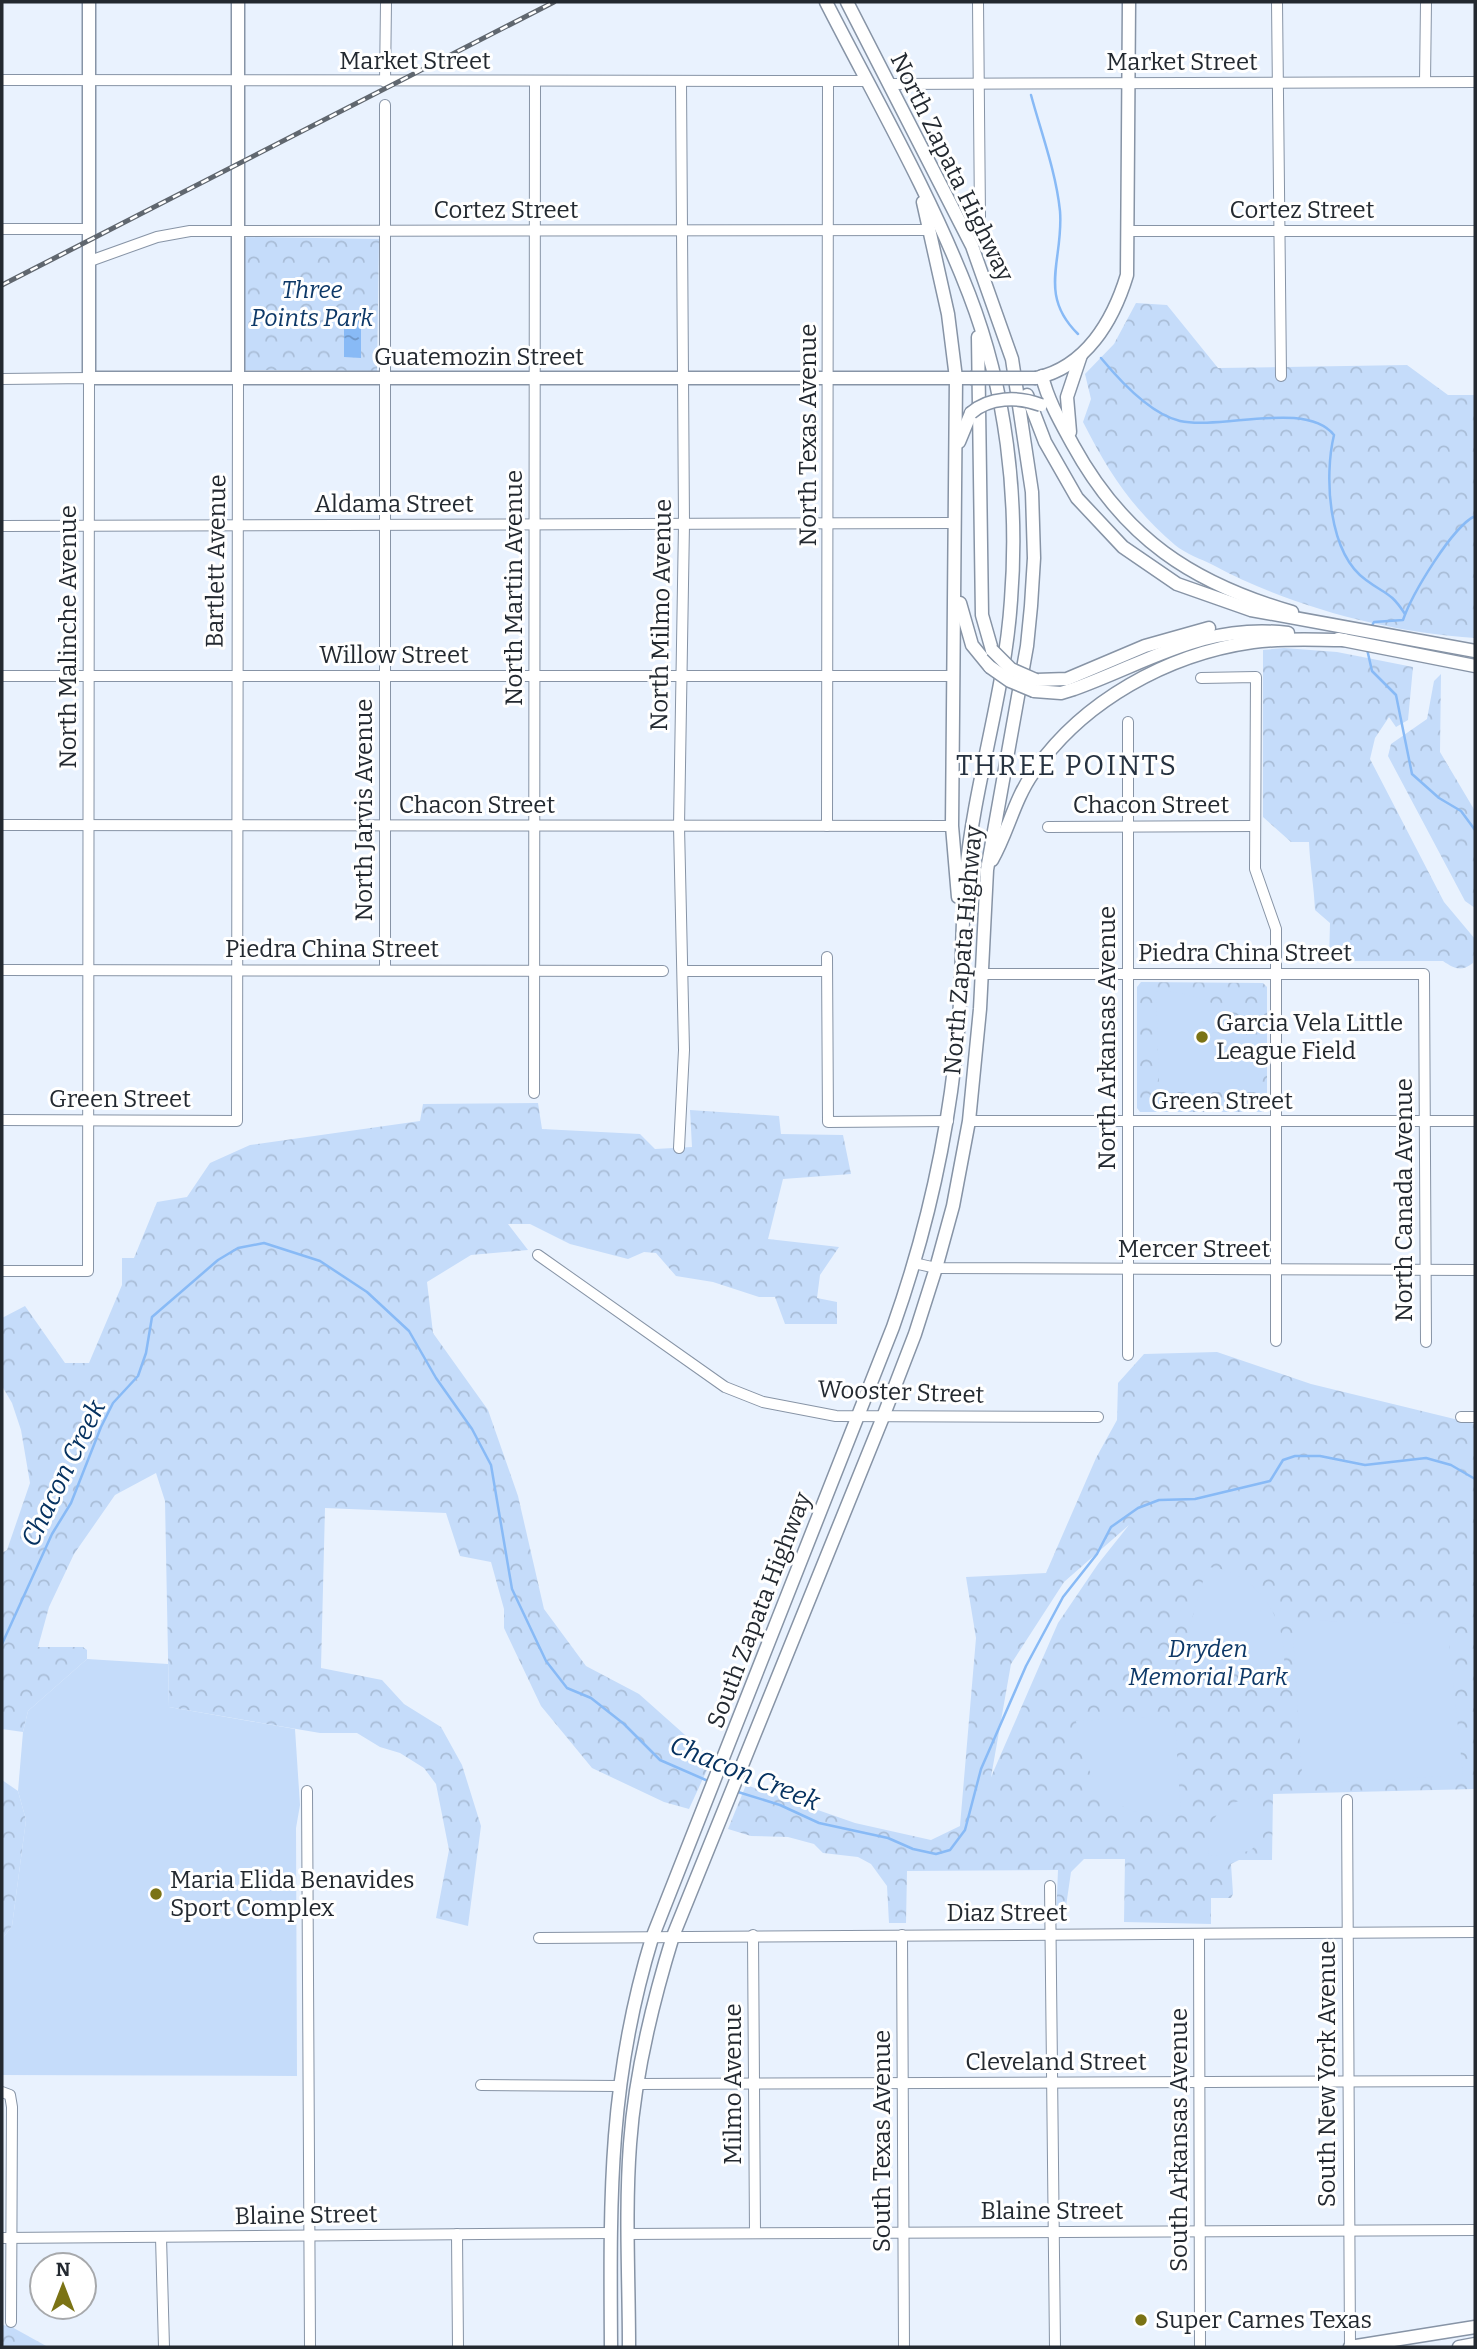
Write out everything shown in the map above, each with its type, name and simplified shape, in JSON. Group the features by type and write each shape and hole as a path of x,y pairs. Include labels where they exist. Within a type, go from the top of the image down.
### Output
{"main road":[{"name":"North Malinche Avenue","path":"89,2 89,379"},
{"name":"Bartlett Avenue","path":"237,2 238,377"},
{"name":"North Zapata Highway","path":"827,2 920,184 955,260 978,320 990,363 1007,447 1014,561 1007,642 969,849 960,1012 948,1121 914,1263"},
{"name":"North Zapata Highway","path":"847,2 972,246 1012,359 1029,458 1034,558 1027,646 987,870 982,974 969,1121 953,1206 936,1268"},
{"path":"956,378 1039,377 1081,355 1099,336 1118,306 1127,275 1129,231 1129,2"},
{"path":"920,184 927,230 948,314 956,378 952,826 962,948"},
{"path":"978,320 982,615 992,650 1011,669 1035,685"},
{"path":"1072,442 1067,397 1081,355"},
{"path":"1012,359 1061,474 1100,525 1123,547 1177,584 1221,602 1285,617 1475,651"},
{"path":"1039,377 1072,442 1114,506 1131,526 1178,565 1228,591 1347,627"},
{"name":"Guatemozin Street","path":"89,379 956,378"},
{"path":"956,455 971,413 987,403 1007,400 1041,405 1072,442"},
{"path":"955,586 967,635 978,656 1010,681 1035,685 1067,679 1145,646 1210,628 1288,627 1475,666"},
{"path":"987,870 1001,843 1017,799 1033,772 1072,728 1132,683 1166,666 1220,649 1280,640 1344,640"},
{"name":"South Zapata Highway","path":"611,2347 611,2171 618,2085 631,2014 652,1938 893,1327 914,1263"},
{"name":"South Zapata Highway","path":"629,2347 630,2145 637,2084 650,2016 673,1936 883,1416 915,1334 936,1268"},
{"path":"629,2326 640,2347"},
{"path":"1350,2347 1475,2327"},
{"path":"1459,2347 1475,2344"}],"street":[{"path":"385,82 386,2"},
{"path":"978,2 979,218"},
{"path":"1277,2 1277,231 1281,376"},
{"path":"1425,82 1426,2"},
{"name":"Market Street","path":"2,80 828,82"},
{"name":"North Martin Avenue","path":"534,1093 535,82"},
{"name":"North Milmo Avenue","path":"679,1148 684,971 679,826 684,524 681,82"},
{"path":"828,82 866,82"},
{"name":"North Texas Avenue","path":"827,826 828,82"},
{"name":"Market Street","path":"889,84 1475,82"},
{"name":"North Jarvis Avenue","path":"385,105 385,970"},
{"path":"2,229 89,229"},
{"name":"Cortez Street","path":"90,261 174,233 237,230 927,230"},
{"name":"Cortez Street","path":"1129,231 1475,231"},
{"name":"Bartlett Avenue","path":"237,1121 238,377"},
{"name":"Guatemozin Street","path":"2,379 89,379"},
{"name":"North Malinche Avenue","path":"2,1271 89,1271 89,379"},
{"name":"Aldama Street","path":"2,526 955,523"},
{"name":"Willow Street","path":"2,676 954,676"},
{"path":"1201,678 1256,677 1255,869 1276,929 1276,1341"},
{"name":"North Arkansas Avenue","path":"1128,722 1128,1354"},
{"name":"Chacon Street","path":"2,825 952,826"},
{"name":"Chacon Street","path":"1048,827 1254,826"},
{"path":"827,957 828,1122 948,1121"},
{"name":"Piedra China Street","path":"2,970 663,971"},
{"path":"684,971 827,971"},
{"name":"Piedra China Street","path":"982,974 1424,974"},
{"name":"North Canada Avenue","path":"1424,974 1426,1342"},
{"name":"Green Street","path":"2,1120 237,1121"},
{"name":"Green Street","path":"969,1121 1475,1121"},
{"name":"Wooster Street","path":"538,1255 707,1375 743,1396 836,1416 1098,1417"},
{"name":"Mercer Street","path":"914,1263 936,1268 1475,1270"},
{"path":"1461,1417 1475,1417"},
{"path":"307,1791 310,2347"},
{"name":"South New York Avenue","path":"1347,1800 1350,2347"},
{"path":"1050,1886 1055,2347"},
{"name":"Diaz Street","path":"538,1938 1475,1933"},
{"name":"South Arkansas Avenue","path":"1199,1934 1200,2347"},
{"name":"Milmo Avenue","path":"753,1935 755,2233"},
{"name":"South Texas Avenue","path":"902,1935 904,2347"},
{"name":"Cleveland Street","path":"637,2084 1475,2081"},
{"path":"481,2085 618,2085"},
{"path":"6,2093 7,2237 11,2322"},
{"name":"Blaine Street","path":"628,2234 1475,2230"},
{"name":"Blaine Street","path":"7,2237 610,2233"},
{"path":"457,2234 458,2347"},
{"path":"161,2237 164,2347"}],"green space":[{"name":"Three Points Park","path":"247,237 379,239 377,371 245,370 244,240"},
{"path":"1136,303 1167,305 1218,368 1407,365 1448,395 1475,395 1475,638 1408,630 1307,605 1243,580 1189,554 1159,531 1122,488 1083,422 1091,399 1085,374 1114,344"},
{"path":"1284,648 1337,652 1413,667 1408,720 1396,727 1389,717 1375,738 1370,759 1444,902 1475,939 1473,963 1469,966 1458,968 1443,961 1329,961 1330,923 1315,910 1309,842 1291,842 1263,817 1263,650"},
{"path":"1441,674 1440,752 1475,811 1475,908 1465,901 1388,756 1391,744 1427,719 1434,681"},
{"path":"1141,982 1263,983 1267,987 1267,1106 1264,1112 1140,1112 1137,1108 1137,987"},
{"name":"Garcia Vela Little League Field","path":"1156,991 1199,998 1232,1017 1244,1031 1253,1049 1260,1092 1166,1092 1159,1085"},
{"path":"538,1103 542,1129 640,1134 655,1149 692,1147 690,1110 779,1116 781,1134 843,1135 851,1174 783,1179 768,1239 839,1247 820,1275 817,1298 837,1302 837,1324 785,1324 775,1297 759,1297 713,1282 676,1276 656,1253 644,1252 628,1259 570,1244 530,1224 508,1224 528,1250 471,1255 427,1282 433,1333 488,1410 518,1496 544,1609 586,1666 639,1694 712,1759 689,1809 664,1802 592,1768 541,1706 504,1628 504,1609 491,1562 460,1556 446,1513 325,1508 321,1668 382,1680 404,1704 441,1727 462,1765 481,1826 468,1926 436,1918 449,1850 436,1784 424,1768 400,1753 380,1747 357,1733 320,1733 169,1707 165,1501 156,1473 115,1495 74,1554 49,1607 38,1647 83,1647 87,1650 87,1659 28,1711 23,1732 2,1729 2,1553 7,1550 30,1483 21,1430 12,1403 2,1386 2,1318 25,1306 65,1363 89,1363 122,1285 122,1258 134,1258 157,1202 187,1197 210,1163 250,1145 420,1121 423,1104"},
{"name":"Dryden Memorial Park","path":"1217,1352 1311,1384 1475,1424 1475,1789 1273,1794 1272,1860 1239,1860 1231,1864 1233,1894 1231,1898 1211,1898 1211,1924 1124,1922 1125,1859 1084,1859 1071,1872 1064,1920 1056,1920 1058,1870 907,1871 906,1923 889,1923 887,1886 871,1864 858,1857 823,1853 814,1844 788,1837 751,1836 728,1829 746,1785 855,1823 931,1840 960,1826 976,1638 966,1577 1046,1573 1096,1458 1117,1420 1118,1383 1144,1354","holes":["1129,1525 1098,1564 1058,1623 991,1777 1011,1664 1064,1582"]},
{"path":"1207,1567 1226,1570 1242,1578 1268,1604 1282,1637 1283,1674 1185,1668 1180,1660"},
{"path":"1292,1620 1438,1624 1448,1632 1463,1775 1311,1784 1302,1775"},
{"name":"Maria Elida Benavides Sport Complex","path":"87,1659 168,1664 169,1707 295,1729 300,1805 296,1828 297,2076 2,2075 2,1939 12,1926 26,1820 18,1791 23,1732 28,1711"},
{"path":"1168,1716 1175,1722 1181,1815 1158,1816 1120,1805 1094,1780 1086,1763 1076,1721"},
{"path":"2,1780 18,1791 26,1820 12,1926 2,1939"},
{"path":"1263,1797 1263,1838 1250,1851 1209,1856 1210,1829 1219,1812 1237,1802"},
{"path":"2,2325 10,2326 48,2347 2,2347"}],"water":[{"path":"344,321 361,321 361,358 344,357"}],"waterway":[{"path":"1031,95 1052,167 1060,211 1055,290 1058,305 1078,334"},
{"path":"1101,358 1126,386 1147,404 1180,421 1198,423 1262,418 1304,419 1321,425 1334,435 1329,471 1330,492 1332,513 1344,552 1353,568 1391,597 1405,614"},
{"name":"Chacon Creek","path":"1370,629 1374,622 1403,620 1415,594 1444,547 1455,533 1475,516"},
{"name":"Chacon Creek","path":"1367,649 1372,671 1396,695 1412,774 1439,798 1461,811 1475,830"},
{"name":"Chacon Creek","path":"2,1644 52,1534 71,1503 113,1403 138,1376 146,1353 152,1317 218,1260 238,1248 264,1243 320,1261 367,1292 409,1331 436,1378 472,1429 491,1465 512,1589 546,1661 567,1688 591,1698 624,1724 660,1760 708,1781"},
{"name":"Chacon Creek","path":"738,1792 780,1805 819,1823 888,1838 913,1849 936,1854 950,1850 965,1830 981,1769 1026,1666 1063,1597 1097,1554 1111,1527 1138,1508 1159,1500 1195,1499 1270,1481 1283,1460 1295,1456 1320,1456 1365,1465 1426,1458 1451,1465 1475,1479"}],"railway":[{"path":"2,285 554,2"}],"place":[{"name":"Garcia Vela Little League Field","path":"1202,1037"},
{"name":"Maria Elida Benavides Sport Complex","path":"156,1894"},
{"name":"Super Carnes Texas","path":"1141,2320"}],"district":[{"name":"THREE POINTS","path":"1067,765"}]}
